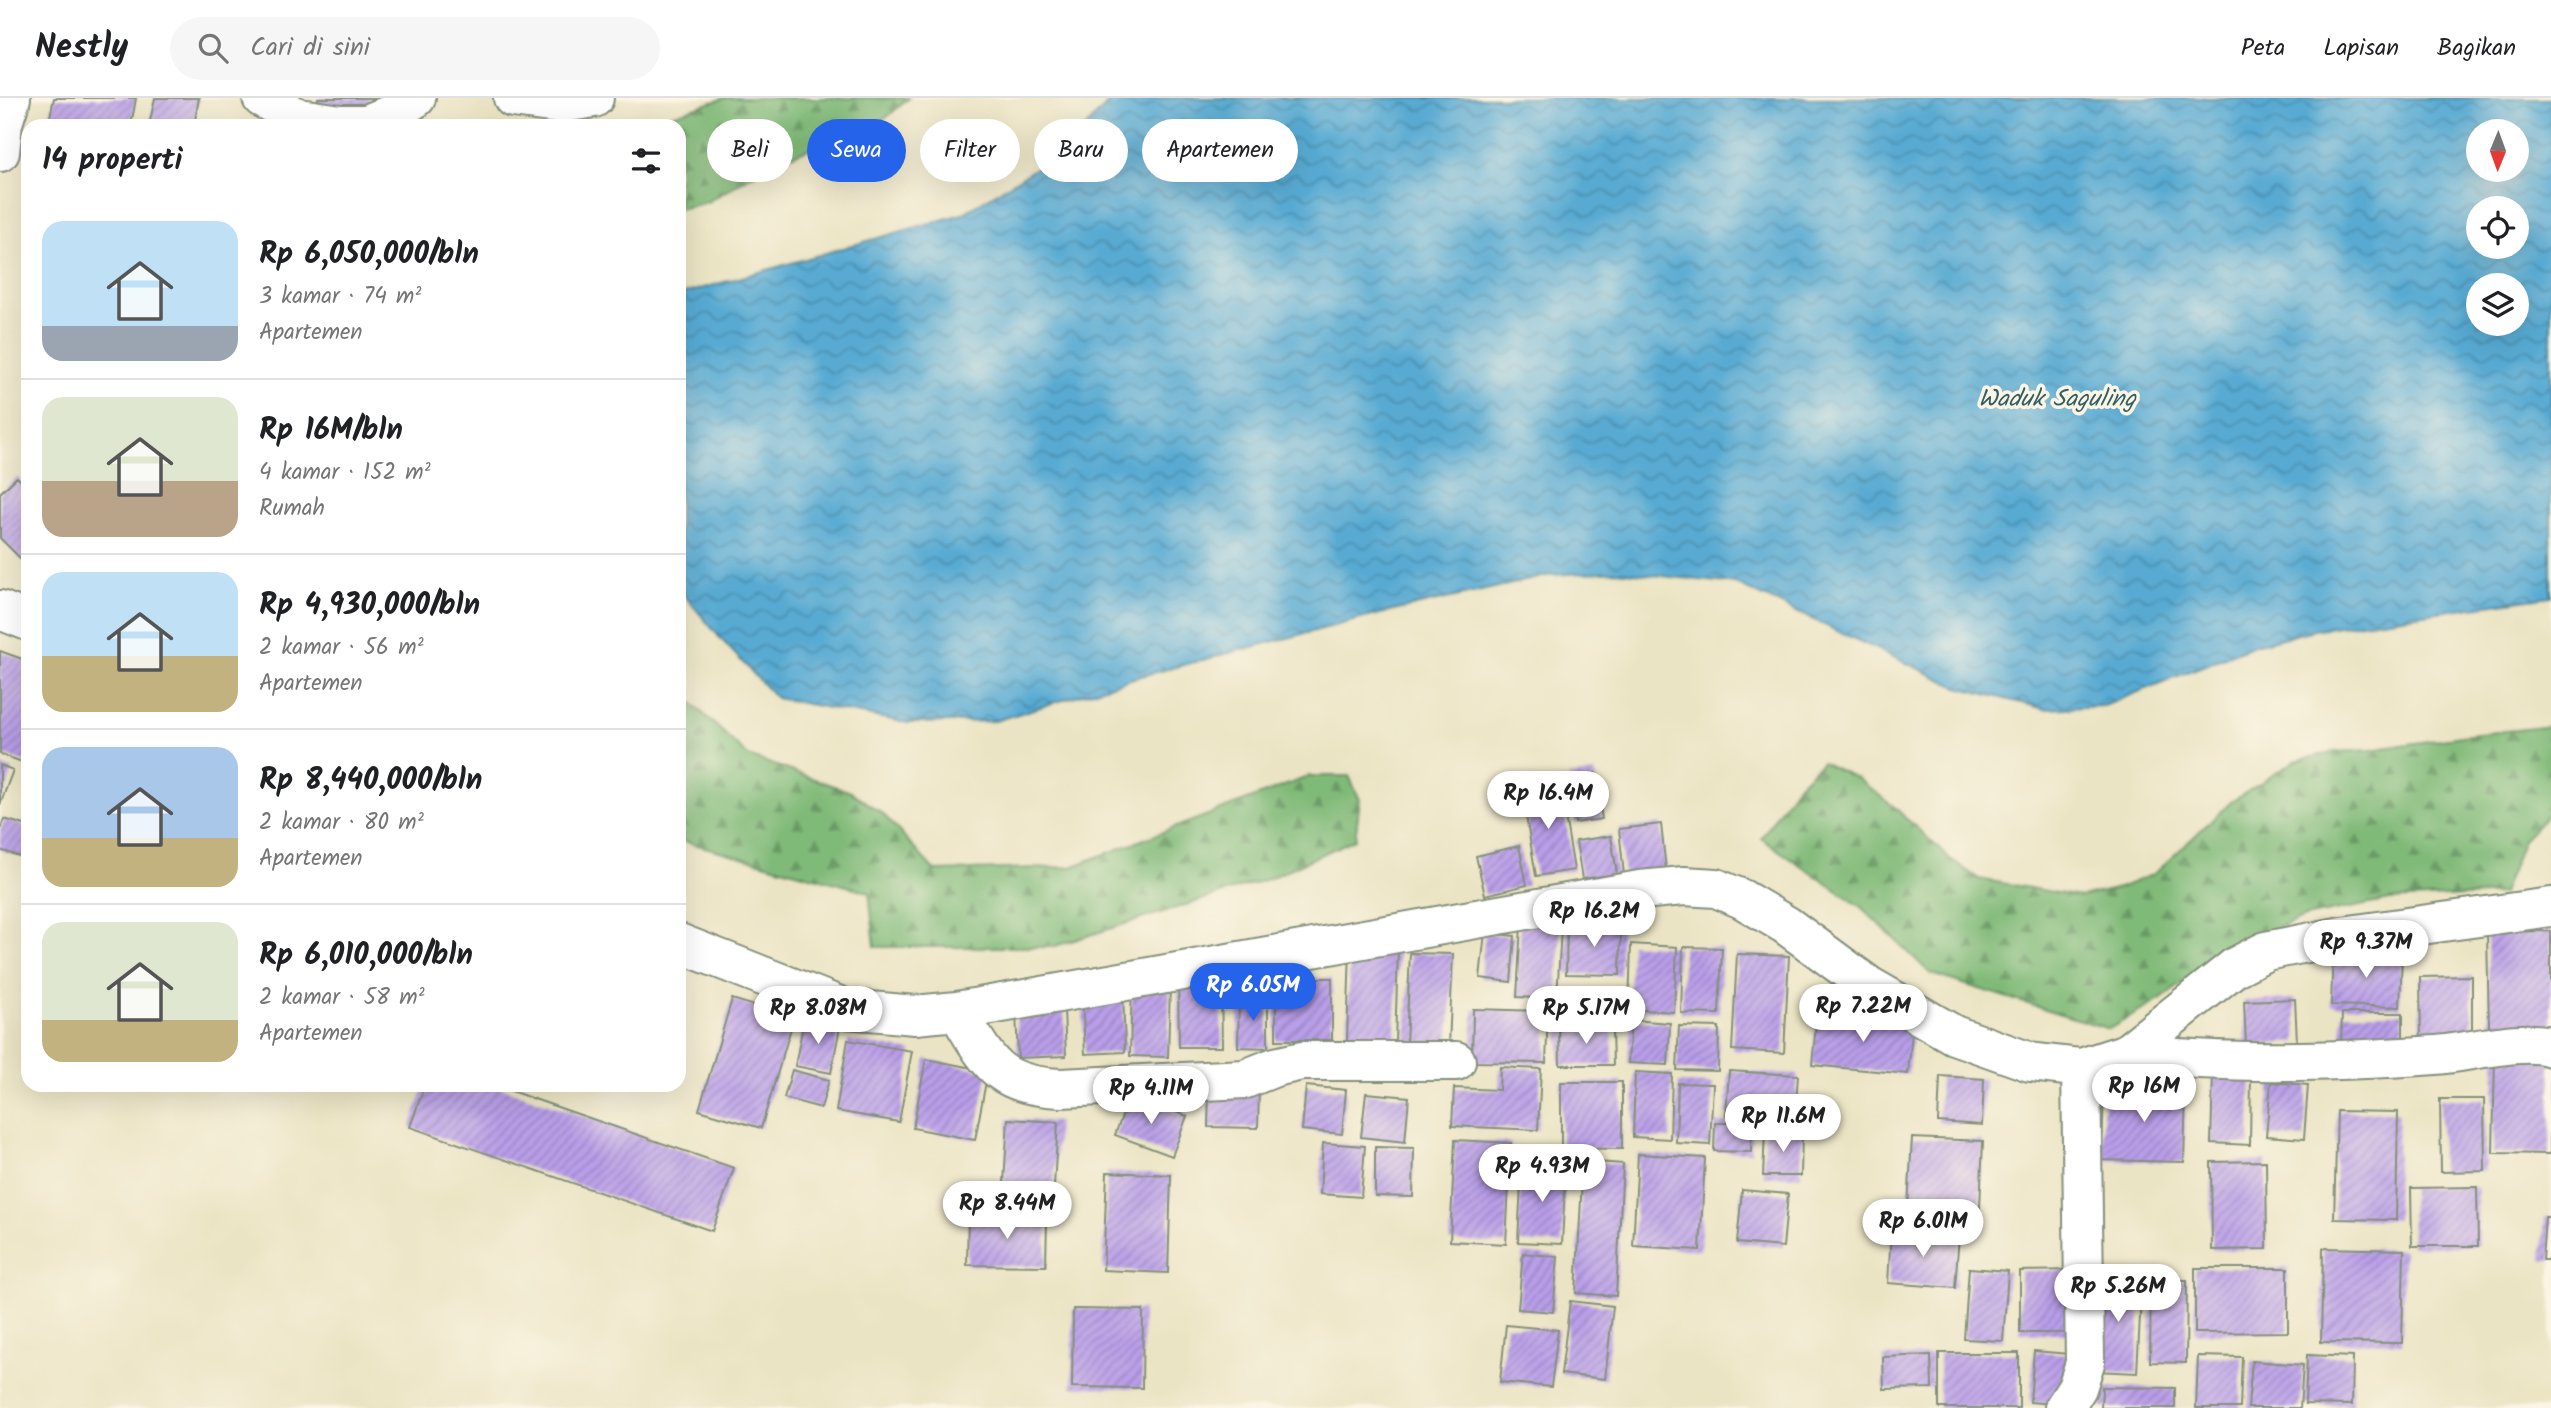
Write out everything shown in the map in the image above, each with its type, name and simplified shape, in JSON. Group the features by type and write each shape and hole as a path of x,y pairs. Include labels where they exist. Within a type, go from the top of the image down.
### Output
{"street":[{"path":"0,152 3,123 11,98"},
{"path":"262,98 306,119"},
{"path":"379,119 416,98"},
{"path":"513,98 557,104 594,98"},
{"path":"0,610 21,618"},
{"path":"686,946 847,1009 915,1015 957,1011 1640,890 1695,886 1716,888 1742,899 1786,925 1869,986 1954,1035 2030,1062 2081,1068 2127,1053 2235,967 2266,951 2368,932 2551,907"},
{"path":"957,1011 987,1058 1003,1074 1021,1083 1040,1087 1245,1079 1302,1060 1456,1060"},
{"path":"2127,1053 2183,1060 2260,1061 2438,1055 2533,1044 2551,1047"},
{"path":"2064,1408 2077,1388 2085,1363 2081,1068"}],"green space":[{"path":"725,98 909,98 883,119 807,119 807,149 793,155 793,119 707,119 707,182 741,182 707,202 686,207 686,119 659,119"},
{"path":"686,700 748,756 851,792 883,814 935,871 1071,867 1310,776 1349,776 1360,800 1355,839 1268,879 1052,947 875,947 869,892 686,842"},
{"path":"2551,726 2551,811 2523,840 2502,894 2390,900 2305,917 2271,931 2206,966 2160,1000 2109,1029 1931,974 1861,907 1761,838 1796,787 1822,762 1858,779 1892,805 1949,858 1979,879 2081,897 2119,888 2154,874 2231,802 2295,761 2334,752 2370,750"}],"water":[{"name":"Waduk Saguling","path":"1113,98 2551,98 2551,596 2318,629 2254,645 2104,706 2045,709 1958,687 1736,584 1617,571 1551,575 1380,614 1137,677 995,721 908,723 776,698 686,597 686,293 962,214 1013,182 1020,182 1020,178 1034,169 1034,182 1128,182 1128,119 1093,119"}],"building":[{"path":"54,98 136,98 132,119 50,119"},
{"path":"155,98 199,98 195,119 150,119"},
{"path":"318,98 373,98 370,114 317,104"},
{"path":"17,477 21,481 21,559 0,538 0,493"},
{"path":"0,651 21,658 21,762 0,754"},
{"path":"0,765 13,770 0,805"},
{"path":"1595,773 1602,819 1575,823 1569,776"},
{"path":"1560,786 1574,870 1536,876 1522,792"},
{"path":"4,819 21,824 21,857 0,850 0,830"},
{"path":"1661,824 1666,870 1624,875 1619,829"},
{"path":"1611,836 1617,874 1582,879 1576,841"},
{"path":"1519,846 1527,885 1485,895 1476,856"},
{"path":"1567,923 1621,924 1620,975 1566,974"},
{"path":"1521,924 1561,927 1557,999 1517,997"},
{"path":"2551,931 2551,1028 2489,1028 2487,932"},
{"path":"1485,933 1515,936 1511,982 1480,978"},
{"path":"1631,944 1677,947 1674,1012 1629,1009"},
{"path":"1683,947 1722,948 1719,1014 1681,1013"},
{"path":"1350,948 1398,950 1395,1043 1347,1041"},
{"path":"1410,953 1453,954 1449,1047 1406,1045"},
{"path":"2333,953 2402,955 2400,1007 2331,1005"},
{"path":"1737,954 1789,956 1784,1053 1732,1050"},
{"path":"2472,976 2472,1044 2421,1044 2420,977"},
{"path":"1178,977 1221,977 1222,1047 1179,1047"},
{"path":"1276,978 1332,978 1332,1040 1276,1040"},
{"path":"1132,984 1170,986 1168,1057 1130,1056"},
{"path":"1123,991 1125,1052 1085,1054 1082,992"},
{"path":"1239,998 1268,998 1268,1048 1238,1047"},
{"path":"732,999 794,1018 761,1128 699,1110"},
{"path":"2295,999 2297,1042 2246,1045 2244,1001"},
{"path":"1064,1009 1066,1056 1018,1058 1016,1011"},
{"path":"1473,1009 1548,1011 1546,1063 1472,1062"},
{"path":"2342,1013 2403,1013 2403,1049 2341,1048"},
{"path":"1817,1014 1913,1022 1908,1074 1812,1065"},
{"path":"804,1020 840,1027 831,1073 795,1066"},
{"path":"1631,1020 1670,1023 1668,1065 1628,1063"},
{"path":"1679,1026 1719,1027 1718,1071 1677,1070"},
{"path":"1612,1027 1613,1065 1560,1065 1559,1028"},
{"path":"848,1040 912,1051 899,1122 836,1111"},
{"path":"2495,1057 2551,1057 2550,1154 2493,1153"},
{"path":"926,1059 988,1071 975,1140 913,1128"},
{"path":"1500,1067 1541,1069 1538,1130 1452,1126 1454,1088 1499,1090"},
{"path":"792,1070 829,1080 821,1108 784,1098"},
{"path":"1729,1071 1798,1075 1795,1119 1726,1115"},
{"path":"1635,1072 1672,1074 1670,1139 1633,1137"},
{"path":"2213,1074 2251,1075 2250,1145 2211,1143"},
{"path":"1940,1076 1984,1079 1982,1125 1938,1122"},
{"path":"1561,1082 1622,1082 1622,1149 1561,1148"},
{"path":"2271,1082 2308,1085 2304,1139 2266,1136"},
{"path":"1678,1083 1713,1084 1710,1145 1676,1143"},
{"path":"1306,1086 1346,1090 1342,1134 1302,1130"},
{"path":"1209,1087 1259,1088 1258,1128 1208,1127"},
{"path":"2104,1087 2186,1088 2184,1162 2102,1160"},
{"path":"422,1092 514,1092 734,1168 712,1231 410,1127"},
{"path":"1366,1093 1409,1097 1405,1142 1361,1137"},
{"path":"1130,1095 1187,1116 1172,1156 1115,1135"},
{"path":"2440,1099 2484,1099 2485,1171 2441,1172"},
{"path":"2337,1111 2398,1112 2396,1220 2334,1219"},
{"path":"1008,1119 1058,1122 1053,1202 1003,1199"},
{"path":"1715,1123 1752,1123 1751,1152 1714,1151"},
{"path":"1765,1132 1802,1133 1801,1176 1763,1176"},
{"path":"1912,1138 1983,1141 1979,1229 1907,1225"},
{"path":"1455,1140 1511,1143 1506,1244 1450,1241"},
{"path":"1323,1143 1365,1146 1361,1197 1320,1194"},
{"path":"1375,1147 1414,1148 1413,1197 1375,1196"},
{"path":"1638,1154 1705,1158 1700,1250 1633,1246"},
{"path":"1583,1161 1623,1164 1616,1296 1576,1293"},
{"path":"2266,1161 2267,1249 2212,1250 2211,1162"},
{"path":"1522,1164 1566,1166 1562,1244 1518,1242"},
{"path":"1107,1172 1171,1175 1168,1273 1103,1270"},
{"path":"2477,1187 2478,1246 2412,1246 2411,1188"},
{"path":"1742,1190 1788,1194 1783,1247 1737,1243"},
{"path":"968,1215 1047,1217 1046,1266 967,1265"},
{"path":"2545,1217 2551,1217 2551,1260 2542,1260"},
{"path":"1891,1231 1959,1235 1955,1288 1888,1283"},
{"path":"2323,1248 2404,1250 2402,1343 2321,1342"},
{"path":"1523,1253 1558,1257 1553,1312 1518,1309"},
{"path":"1969,1268 2008,1271 2003,1341 1964,1339"},
{"path":"2195,1268 2288,1268 2288,1332 2195,1333"},
{"path":"2071,1270 2072,1333 2020,1333 2020,1271"},
{"path":"2100,1276 2142,1278 2137,1373 2095,1371"},
{"path":"2151,1280 2187,1280 2186,1363 2150,1362"},
{"path":"1570,1301 1613,1306 1605,1379 1561,1374"},
{"path":"1073,1309 1143,1310 1142,1388 1072,1387"},
{"path":"1506,1325 1558,1330 1551,1387 1500,1382"},
{"path":"2034,1351 2069,1354 2066,1405 2030,1402"},
{"path":"1939,1353 2019,1353 2019,1408 1939,1408"},
{"path":"1931,1355 1932,1388 1884,1389 1883,1357"},
{"path":"2307,1355 2353,1357 2352,1405 2305,1404"},
{"path":"2198,1356 2242,1357 2240,1408 2196,1408"},
{"path":"2252,1361 2303,1365 2300,1408 2248,1408"},
{"path":"2102,1387 2175,1388 2175,1408 2101,1408"}]}
